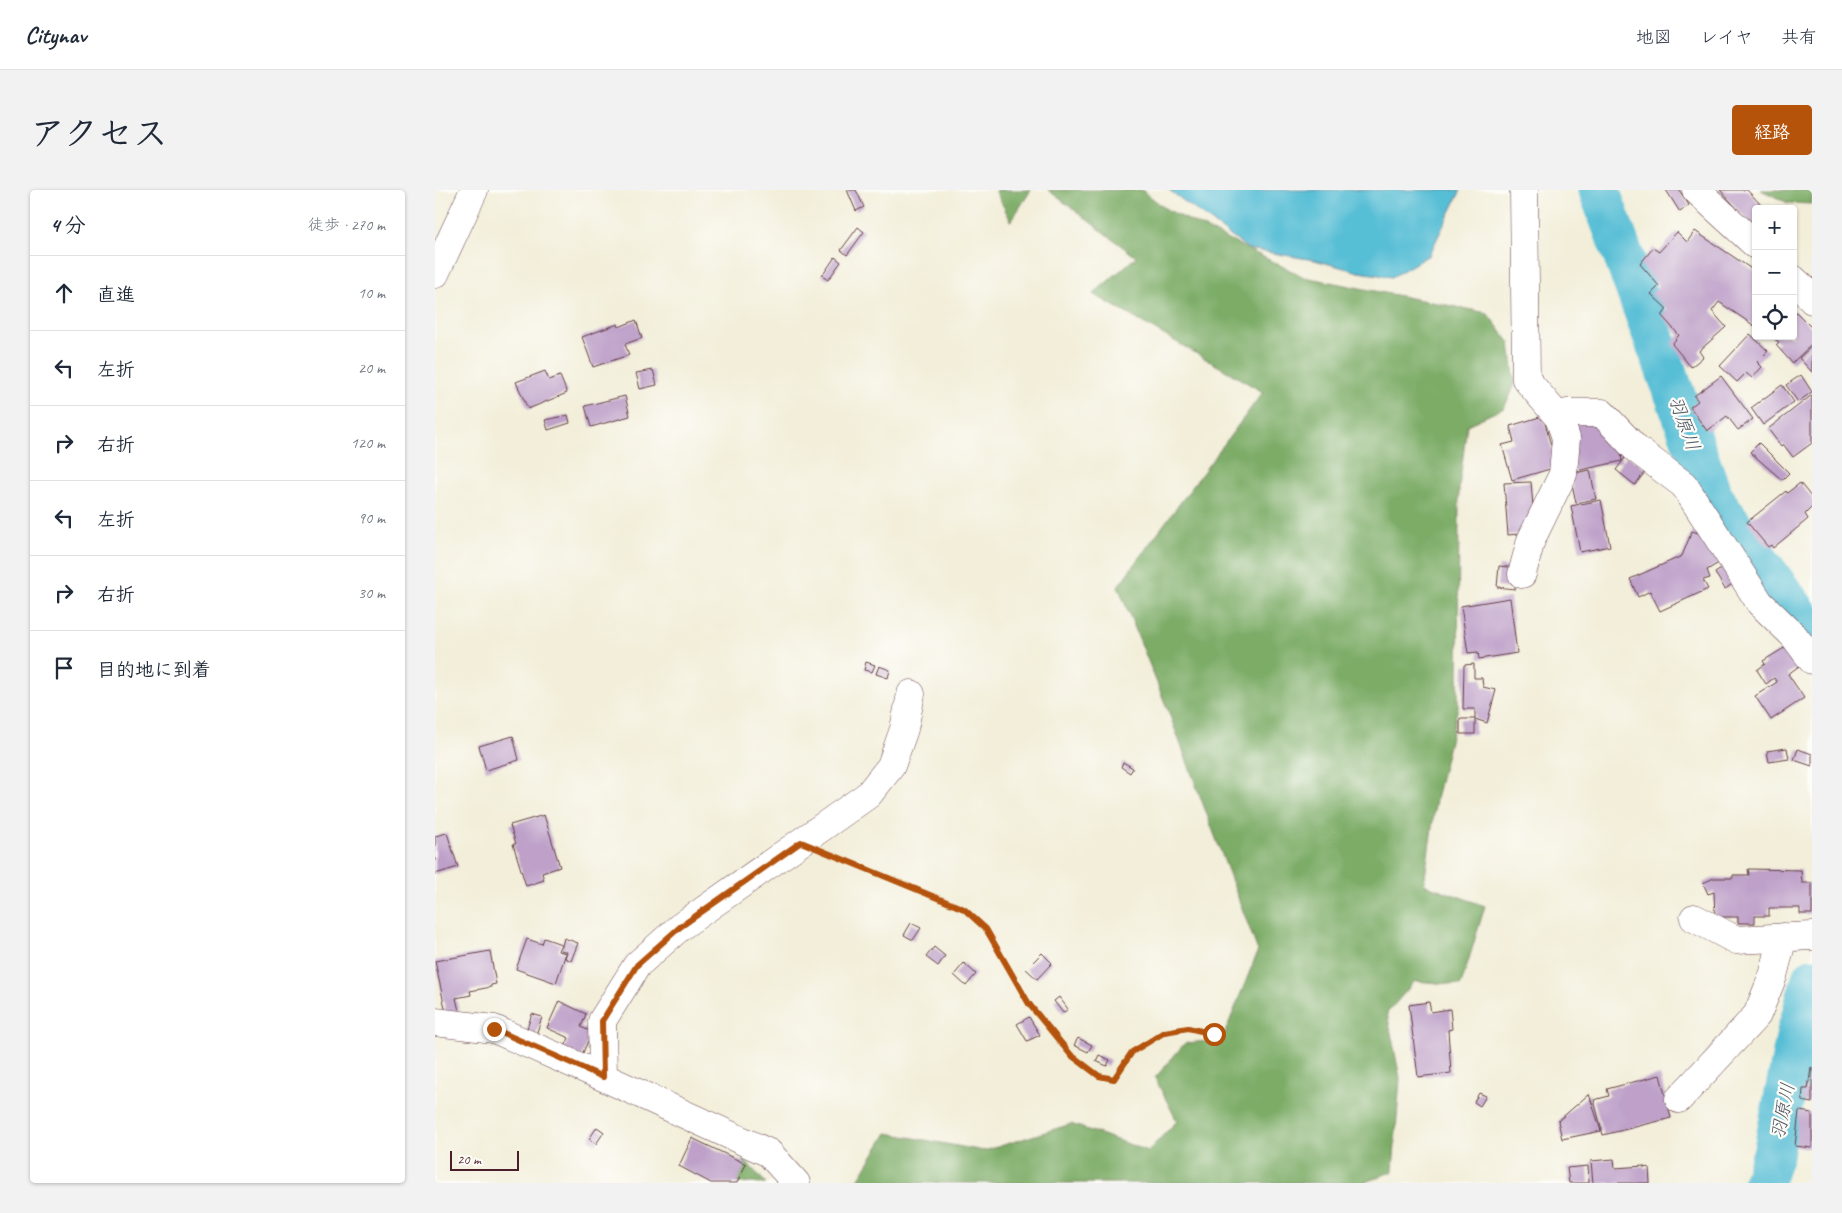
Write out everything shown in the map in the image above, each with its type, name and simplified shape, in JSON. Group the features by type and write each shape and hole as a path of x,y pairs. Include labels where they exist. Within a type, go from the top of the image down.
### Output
{"street":[{"path":"435,274 474,190"},
{"path":"1522,574 1531,540 1563,474 1566,438 1559,418 1526,379 1524,190"},
{"path":"1696,190 1752,241"},
{"path":"1797,283 1812,300"},
{"path":"1559,418 1567,413 1602,413 1636,449 1684,485 1760,602 1794,636 1812,660"},
{"path":"603,1077 602,1021 637,965 680,927 868,796 891,766 904,729 911,694"},
{"path":"1695,918 1736,940 1812,936"},
{"path":"1679,1099 1757,1015 1773,976 1783,937"},
{"path":"435,1022 494,1029 603,1077 769,1153 796,1183"}],"path":[{"path":"801,842 964,909 986,929 1029,1004 1071,1055 1099,1076 1114,1079 1132,1052 1165,1032 1188,1028 1214,1034"}],"green space":[{"path":"995,190 1031,190 1011,221"},
{"path":"1048,190 1142,190 1166,209 1304,277 1487,313 1510,343 1515,385 1504,408 1467,425 1459,488 1458,707 1436,799 1424,884 1485,906 1461,985 1415,981 1387,1013 1400,1078 1393,1171 1364,1183 856,1183 887,1133 984,1151 1071,1124 1148,1151 1177,1121 1155,1078 1185,1043 1222,1040 1258,951 1169,713 1118,586 1263,392 1093,294 1136,257"},
{"path":"1761,190 1812,190 1812,204 1788,203"},
{"path":"744,1160 766,1183 735,1183"}],"water":[{"path":"1169,190 1461,190 1429,255 1392,277 1359,272 1314,260 1248,249"}],"building":[{"path":"847,190 856,190 864,207 856,211"},
{"path":"1666,190 1679,190 1689,205 1680,212"},
{"path":"1720,190 1747,190 1761,205 1752,205 1752,225"},
{"path":"858,227 864,232 847,255 841,250"},
{"path":"1695,231 1752,269 1752,324 1719,302 1712,311 1726,327 1699,351 1703,357 1691,367 1672,344 1679,335 1662,316 1667,309 1651,294 1659,286 1640,264 1653,248 1659,252 1677,232 1687,242"},
{"path":"835,257 841,262 828,280 822,276"},
{"path":"1797,313 1812,328 1812,344 1792,363 1776,345 1779,342 1776,340 1797,340"},
{"path":"636,320 642,338 625,344 629,355 593,367 582,337 618,324 619,327"},
{"path":"1750,334 1752,340 1756,340 1768,351 1757,362 1762,367 1752,378 1746,373 1737,382 1720,366"},
{"path":"1812,346 1812,372 1799,358"},
{"path":"653,370 657,385 640,389 636,373"},
{"path":"545,371 549,380 560,376 567,393 528,409 516,382"},
{"path":"1801,375 1812,392 1798,402 1786,385"},
{"path":"1721,376 1753,419 1738,430 1727,416 1707,431 1690,407 1698,401 1694,396"},
{"path":"1782,385 1794,402 1763,425 1751,408"},
{"path":"1812,395 1812,443 1793,457 1783,444 1781,446 1768,429"},
{"path":"625,396 630,416 591,427 585,406"},
{"path":"568,415 570,423 548,430 545,420"},
{"path":"1543,416 1557,467 1512,480 1502,445 1514,442 1510,426"},
{"path":"1594,421 1620,445 1622,461 1572,472 1571,425"},
{"path":"1759,443 1789,473 1782,480 1750,452"},
{"path":"1627,455 1647,469 1635,485 1616,470"},
{"path":"1590,470 1596,499 1576,503 1570,474"},
{"path":"1531,482 1534,518 1528,533 1508,535 1504,483"},
{"path":"1800,483 1812,498 1812,507 1805,514 1808,519 1773,548 1771,545 1768,547 1747,522 1786,491 1787,493"},
{"path":"1601,500 1610,546 1580,552 1571,506"},
{"path":"1692,531 1704,535 1722,561 1707,570 1710,578 1703,580 1708,589 1660,611 1650,591 1638,597 1630,579 1682,556"},
{"path":"1499,566 1517,568 1515,589 1497,587"},
{"path":"1724,567 1734,583 1725,589 1715,573"},
{"path":"1510,598 1517,653 1479,659 1478,652 1468,653 1461,606"},
{"path":"1789,645 1802,664 1788,674 1804,698 1771,720 1755,696 1777,682 1774,678 1766,684 1757,670 1765,664 1763,661"},
{"path":"866,662 875,665 872,672 864,670"},
{"path":"1474,664 1474,678 1482,678 1483,687 1496,690 1487,723 1475,719 1475,709 1463,709 1464,665"},
{"path":"879,666 890,670 888,678 876,674"},
{"path":"1460,719 1475,719 1475,734 1460,734"},
{"path":"513,736 519,760 486,770 479,746"},
{"path":"1787,748 1789,759 1769,762 1767,751"},
{"path":"1798,749 1812,754 1812,766 1794,760"},
{"path":"1123,762 1133,768 1130,773 1121,767"},
{"path":"544,815 560,867 542,873 544,880 526,886 513,844 516,844 510,825"},
{"path":"447,833 458,867 435,874 435,836"},
{"path":"1748,869 1801,870 1802,883 1812,883 1812,914 1800,914 1800,908 1769,908 1769,916 1755,916 1755,923 1738,923 1738,917 1715,917 1714,892 1708,894 1703,883 1714,878 1733,878 1733,875 1749,875"},
{"path":"911,923 921,928 913,940 904,935"},
{"path":"544,938 561,944 558,951 566,953 556,983 516,969 527,939 542,944"},
{"path":"564,938 578,943 571,961 565,958 567,952 561,950"},
{"path":"934,947 945,956 938,966 926,957"},
{"path":"490,951 496,984 491,985 491,987 470,991 471,995 456,998 459,1011 446,1013 435,961"},
{"path":"1042,953 1052,963 1037,979 1026,969"},
{"path":"964,963 976,974 966,986 954,975"},
{"path":"1059,997 1068,1009 1063,1013 1054,1001"},
{"path":"559,1001 586,1014 581,1027 592,1032 581,1057 564,1049 569,1038 547,1028"},
{"path":"1429,1002 1431,1012 1450,1009 1452,1029 1448,1030 1451,1073 1418,1077 1409,1005"},
{"path":"532,1014 542,1017 536,1035 525,1034"},
{"path":"1029,1017 1040,1035 1027,1041 1017,1024"},
{"path":"1078,1038 1092,1045 1088,1052 1074,1045"},
{"path":"1099,1055 1110,1060 1107,1066 1096,1061"},
{"path":"1811,1068 1812,1103 1802,1101 1803,1089 1808,1089"},
{"path":"1660,1075 1671,1118 1603,1135 1594,1100 1609,1096 1607,1089"},
{"path":"1479,1093 1486,1096 1480,1106 1474,1102"},
{"path":"1589,1094 1601,1131 1562,1139 1558,1121"},
{"path":"1799,1111 1812,1113 1812,1148 1795,1146"},
{"path":"597,1127 604,1132 596,1144 589,1139"},
{"path":"692,1138 746,1164 737,1183 711,1183 679,1166"},
{"path":"1614,1159 1615,1168 1649,1167 1650,1183 1593,1183 1591,1161"},
{"path":"1588,1166 1589,1183 1569,1183 1567,1168"}],"waterway":[{"name":"羽原川","path":"1599,190 1714,500 1812,633"},
{"name":"羽原川","path":"1763,1183 1773,1154 1797,1033 1812,979"}],"route":[{"path":"494,1029 603,1077 602,1021 637,965 680,927 801,842 964,909 986,929 1029,1004 1071,1055 1099,1076 1114,1079 1132,1052 1165,1032 1188,1028 1214,1034"}]}
